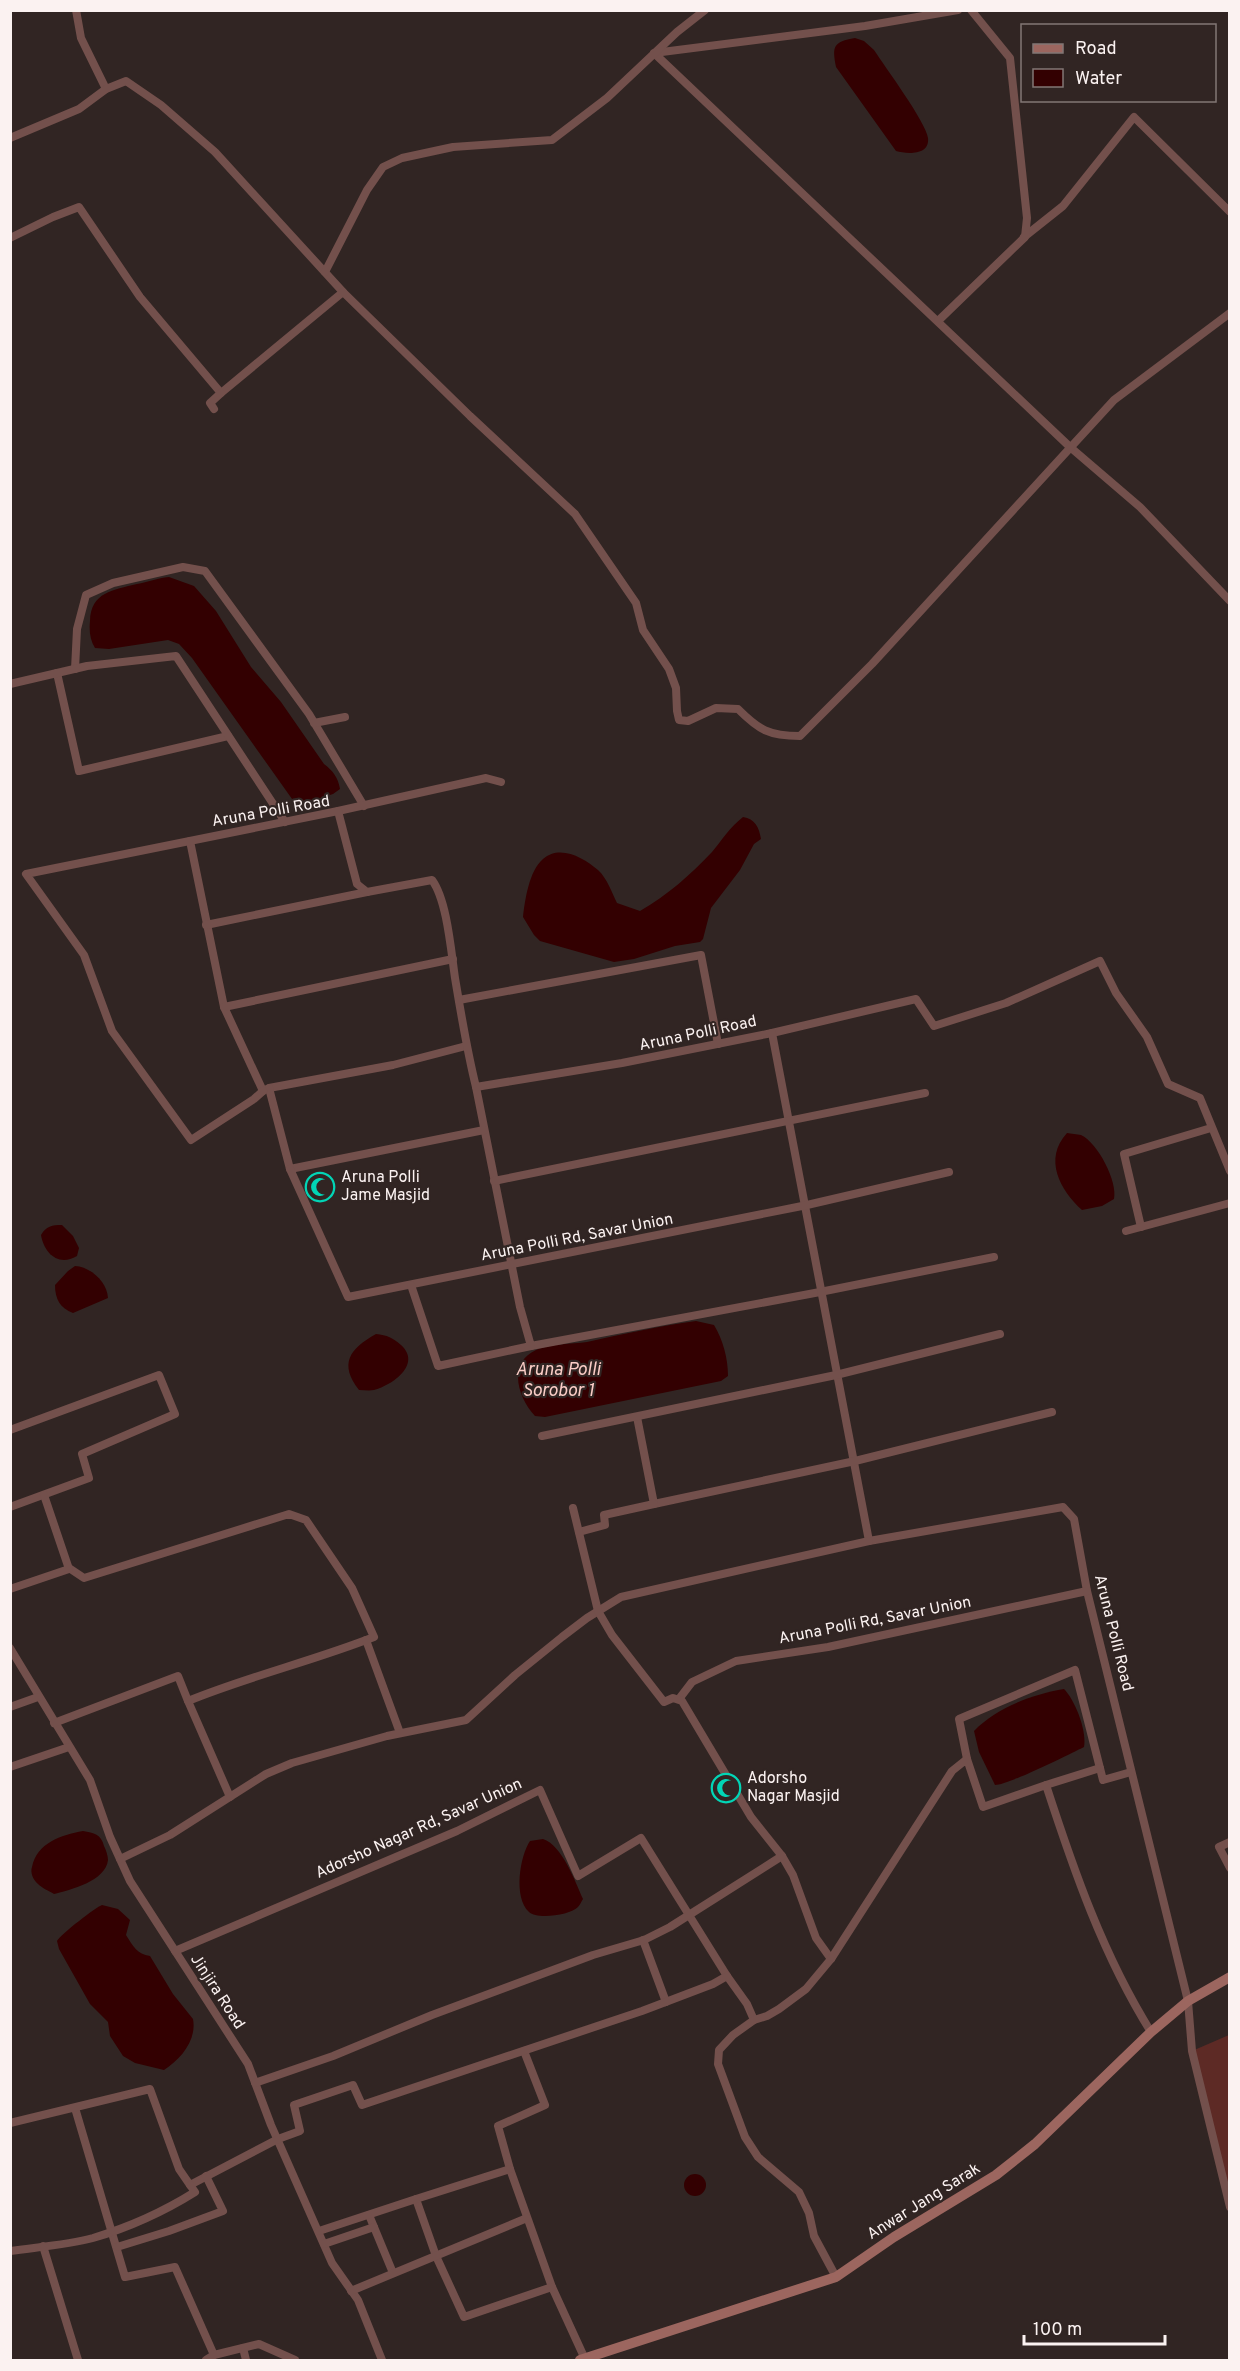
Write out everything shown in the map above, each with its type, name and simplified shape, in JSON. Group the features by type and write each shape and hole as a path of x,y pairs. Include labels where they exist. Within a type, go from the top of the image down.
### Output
{"main road":[{"name":"Anwar Jang Sarak","path":"583,2360 837,2277 894,2237 996,2175 1035,2144 1151,2032 1188,2001 1230,1977"}],"street":[{"path":"76,10 81,38 106,89"},
{"path":"326,272 367,190 383,167 402,158 453,147 552,140 607,98 677,32 705,10"},
{"path":"654,53 865,26 958,10"},
{"path":"971,10 1010,58 1027,218 1025,237 1022,239"},
{"path":"654,53 1070,447 1140,507 1230,601"},
{"path":"10,138 79,109 106,89 126,81 161,105 215,152 343,292 575,514 636,603 642,630 669,669 676,688 679,720 688,721 716,708 738,709 756,727 770,734 800,736 872,664 1114,400 1230,313"},
{"path":"938,321 1022,239 1063,206 1134,117 1230,212"},
{"path":"11,238 79,207 140,297 221,393"},
{"path":"214,409 210,403 221,393 343,292"},
{"path":"75,669 77,629 86,595 113,583 183,567 205,571 315,723 364,806"},
{"path":"10,684 75,669 176,656 285,822"},
{"path":"57,673 79,771 228,736"},
{"path":"315,723 345,717"},
{"path":"338,812 486,778 501,782"},
{"name":"Aruna Polli Road","path":"266,1089 191,1140 112,1031 84,955 26,874 338,812 357,884 367,892"},
{"path":"190,841 224,1007 266,1089 290,1169 484,1130"},
{"path":"206,925 432,880 439,890 453,959 466,1046 531,1346"},
{"path":"459,1000 700,955 718,1044"},
{"path":"224,1007 453,959"},
{"path":"772,1033 916,999 934,1026 1006,1003 1100,961 1116,993 1147,1037 1168,1084 1200,1098 1230,1171"},
{"name":"Aruna Polli Road","path":"476,1087 622,1063 772,1033 807,1205 820,1292 869,1541 1063,1507 1074,1519 1087,1591 1116,1700 1131,1772 1188,2001 1192,2051 1230,2206"},
{"path":"266,1089 393,1065 466,1046"},
{"path":"494,1180 925,1093"},
{"path":"1141,1227 1124,1154 1211,1128"},
{"name":"Aruna Polli Rd, Savar Union","path":"290,1169 348,1298 807,1205 949,1172"},
{"path":"1126,1231 1230,1203"},
{"path":"411,1284 438,1366 994,1257"},
{"path":"542,1436 836,1375 1000,1334"},
{"path":"10,1430 159,1375 175,1414 82,1454 89,1478 10,1507"},
{"path":"579,1532 605,1525 604,1515 855,1461 1052,1412"},
{"path":"637,1417 654,1504"},
{"path":"44,1495 69,1568 84,1578 289,1514 306,1520 352,1588 374,1637 339,1651 224,1686 188,1701"},
{"path":"573,1508 598,1611 612,1635 664,1702 668,1698 679,1699 688,1709 751,1817 783,1857 793,1875 816,1938 831,1959"},
{"path":"120,1859 171,1835 266,1774 292,1763 400,1733 466,1720 515,1675 587,1618 621,1598 869,1541"},
{"path":"10,1589 69,1568"},
{"name":"Aruna Polli Rd, Savar Union","path":"679,1699 692,1682 714,1669 736,1661 828,1647 1087,1591"},
{"path":"366,1640 400,1733"},
{"name":"Jinjira Road","path":"10,1648 90,1780 110,1837 130,1881 248,2064 271,2125 324,2244 333,2264 358,2300 381,2361"},
{"path":"1100,1768 983,1807 967,1759 959,1719 1075,1670 1100,1768 1103,1780 1131,1772"},
{"path":"54,1723 178,1676 230,1797"},
{"path":"10,1707 38,1697"},
{"path":"10,1767 69,1747"},
{"path":"837,2277 814,2236 809,2213 799,2192 758,2157 745,2137 718,2064 719,2050 733,2035 754,2020 767,2016 806,1989 831,1959 951,1771 967,1759"},
{"path":"1046,1785 1083,1894 1125,1991 1151,2032"},
{"name":"Adorsho Nagar Rd, Savar Union","path":"175,1951 457,1831 540,1790 578,1876 641,1838 687,1914 747,2004 754,2020"},
{"path":"1230,1842 1219,1846 1230,1868"},
{"path":"255,2082 333,2056 432,2015 593,1955 642,1940 670,1927 687,1914 783,1857"},
{"path":"642,1940 666,2002"},
{"path":"190,2185 279,2139 300,2131 294,2105 353,2085 362,2105 666,2002 713,1984 727,1976"},
{"path":"524,2051 545,2105 498,2126 510,2169 552,2287 583,2360"},
{"path":"10,2123 150,2089 179,2169 195,2192 162,2213 93,2238 10,2251"},
{"path":"75,2109 125,2277 175,2267 214,2355"},
{"path":"319,2231 510,2169"},
{"path":"117,2247 223,2211 206,2176"},
{"path":"416,2199 436,2256 464,2317 552,2287"},
{"path":"369,2215 393,2273"},
{"path":"351,2291 527,2218"},
{"path":"324,2244 374,2227"},
{"path":"43,2246 78,2361"},
{"path":"206,2361 214,2355 259,2344 295,2361"},
{"path":"243,2348 246,2361"}],"shaded area":[{"path":"1229,2035 1229,2194 1192,2051"}],"water":[{"path":"855,38 864,41 874,50 926,130 928,144 921,151 906,153 896,151 836,67 834,50 836,46 842,41"},
{"path":"169,577 194,586 216,611 251,667 281,702 324,764 335,775 340,789 333,794 297,806 192,658 179,644 168,640 109,649 95,648 90,635 90,621 91,611 99,598 120,588"},
{"path":"743,817 756,824 761,839 754,844 740,870 711,908 703,939 700,942 614,962 540,941 523,917 534,871 543,859 550,855 572,854 586,861 604,877 617,903 640,911 687,877"},
{"path":"1067,1133 1081,1135 1100,1154 1110,1173 1114,1199 1102,1206 1082,1210 1067,1193 1061,1184 1055,1164 1056,1153"},
{"path":"62,1225 73,1236 79,1248 77,1256 64,1260 58,1259 49,1252 41,1235 50,1227"},
{"path":"75,1266 87,1269 97,1276 105,1286 108,1298 73,1313 59,1302 55,1285"},
{"name":"Aruna Polli Sorobor 1","path":"696,1321 714,1325 720,1337 728,1369 728,1376 721,1381 545,1417 535,1416 520,1391 518,1372 521,1363 536,1350 547,1346 587,1342"},
{"path":"376,1334 390,1337 401,1345 407,1352 407,1366 389,1384 372,1390 359,1390 349,1372 350,1358 359,1345"},
{"path":"1064,1689 1079,1716 1084,1733 1084,1747 1025,1775 995,1785 979,1752 974,1731 993,1715 1016,1703 1040,1694"},
{"path":"83,1831 97,1835 103,1842 108,1860 101,1874 86,1883 54,1894 36,1882 31,1871 39,1852 59,1838"},
{"path":"543,1839 556,1848 562,1856 583,1899 578,1907 569,1912 539,1916 529,1912 521,1897 521,1866 526,1848 530,1841"},
{"path":"102,1905 118,1909 130,1920 126,1935 133,1946 150,1956 173,1994 193,2019 194,2027 190,2041 182,2055 164,2070 135,2063 123,2056 110,2036 108,2022 90,2004 59,1949 57,1941 79,1921"},
{"path":"695,2174 703,2177 706,2185 703,2193 695,2196 687,2193 684,2185 687,2177"}],"place":[{"name":"Aruna Polli Jame Masjid","path":"320,1187"},
{"name":"Adorsho Nagar Masjid","path":"726,1788"}]}
